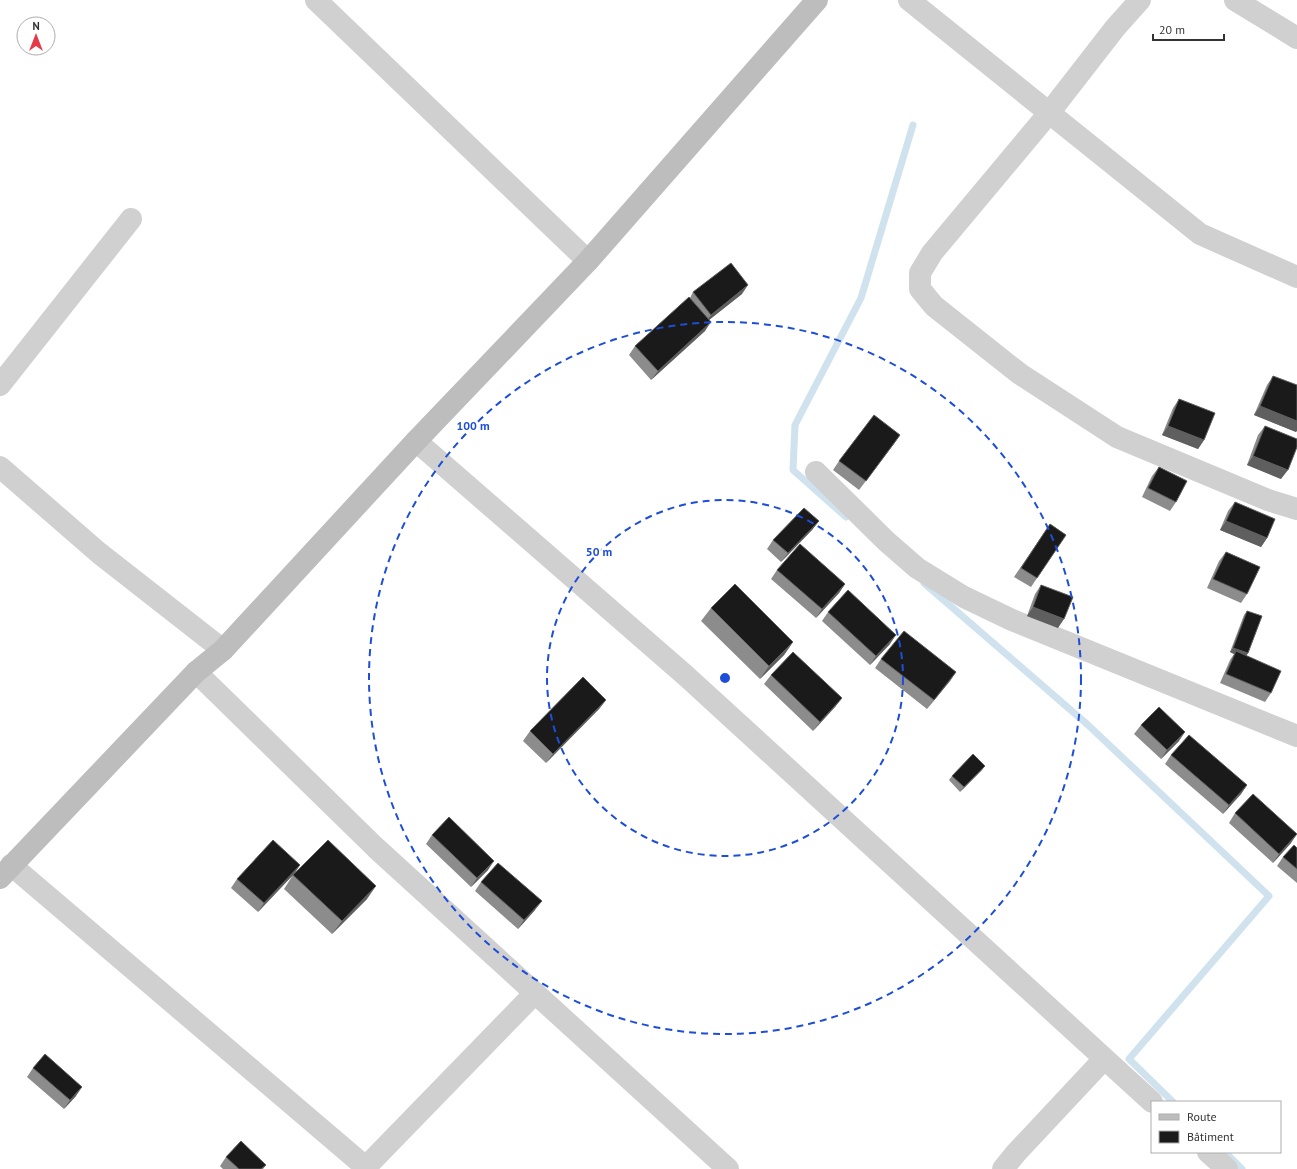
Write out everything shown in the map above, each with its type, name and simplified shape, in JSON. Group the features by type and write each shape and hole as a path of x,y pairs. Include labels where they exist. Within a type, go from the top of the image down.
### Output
{"main road":[{"path":"6,872 196,672 223,650 416,441 588,261 817,0"}],"street":[{"path":"316,0 588,261"},
{"path":"909,0 1200,234 1297,277"},
{"path":"1140,0 1115,28 1049,113 932,253 920,273 920,289 934,306 1020,374 1118,437 1268,500 1297,509"},
{"path":"1234,0 1297,38"},
{"path":"0,385 131,219"},
{"path":"416,441 685,675 1151,1101"},
{"path":"0,467 99,553 223,650"},
{"path":"816,472 886,541 917,568 964,598 1012,620 1297,736"},
{"path":"196,672 376,848 728,1169"},
{"path":"6,872 366,1168 535,993"},
{"path":"1003,1169 1016,1153 1104,1059"},
{"path":"1209,1153 1227,1169"}],"building":[{"path":"731,263 748,285 711,315 693,292"},
{"path":"689,297 711,322 658,371 635,346"},
{"path":"1273,376 1297,385 1297,421 1260,406"},
{"path":"1179,399 1215,413 1204,440 1168,426"},
{"path":"874,415 900,435 866,481 839,461"},
{"path":"1265,426 1297,439 1297,447 1288,470 1253,456"},
{"path":"1159,467 1187,481 1176,502 1148,488"},
{"path":"1235,502 1275,519 1267,538 1226,521"},
{"path":"804,508 819,521 788,553 773,540"},
{"path":"1050,524 1066,535 1037,578 1021,568"},
{"path":"800,544 845,584 822,609 777,570"},
{"path":"1226,552 1260,567 1247,594 1213,579"},
{"path":"735,584 793,642 769,666 711,608"},
{"path":"1041,585 1073,597 1064,619 1033,607"},
{"path":"848,590 896,635 876,656 828,612"},
{"path":"1247,611 1262,616 1248,653 1233,648"},
{"path":"904,631 956,672 934,700 881,659"},
{"path":"1236,651 1281,671 1271,693 1226,674"},
{"path":"793,652 842,698 820,722 771,675"},
{"path":"583,677 606,700 553,754 530,731"},
{"path":"1159,707 1185,732 1167,750 1141,725"},
{"path":"1189,735 1247,785 1229,805 1171,755"},
{"path":"973,754 985,766 964,787 952,776"},
{"path":"1253,794 1297,834 1279,854 1235,813"},
{"path":"449,817 494,861 477,878 432,835"},
{"path":"273,840 300,865 264,903 237,879"},
{"path":"328,840 376,886 342,921 293,875"},
{"path":"1294,845 1297,848 1297,869 1283,857"},
{"path":"498,863 542,901 524,920 481,882"},
{"path":"45,1054 82,1087 70,1100 33,1068"},
{"path":"241,1141 266,1165 261,1169 239,1169 226,1157"}],"waterway":[{"path":"846,517 793,470 795,425 861,298 913,125"},
{"path":"924,583 1088,725 1269,896 1129,1059 1172,1101"},
{"path":"1226,1153 1242,1169"}]}
